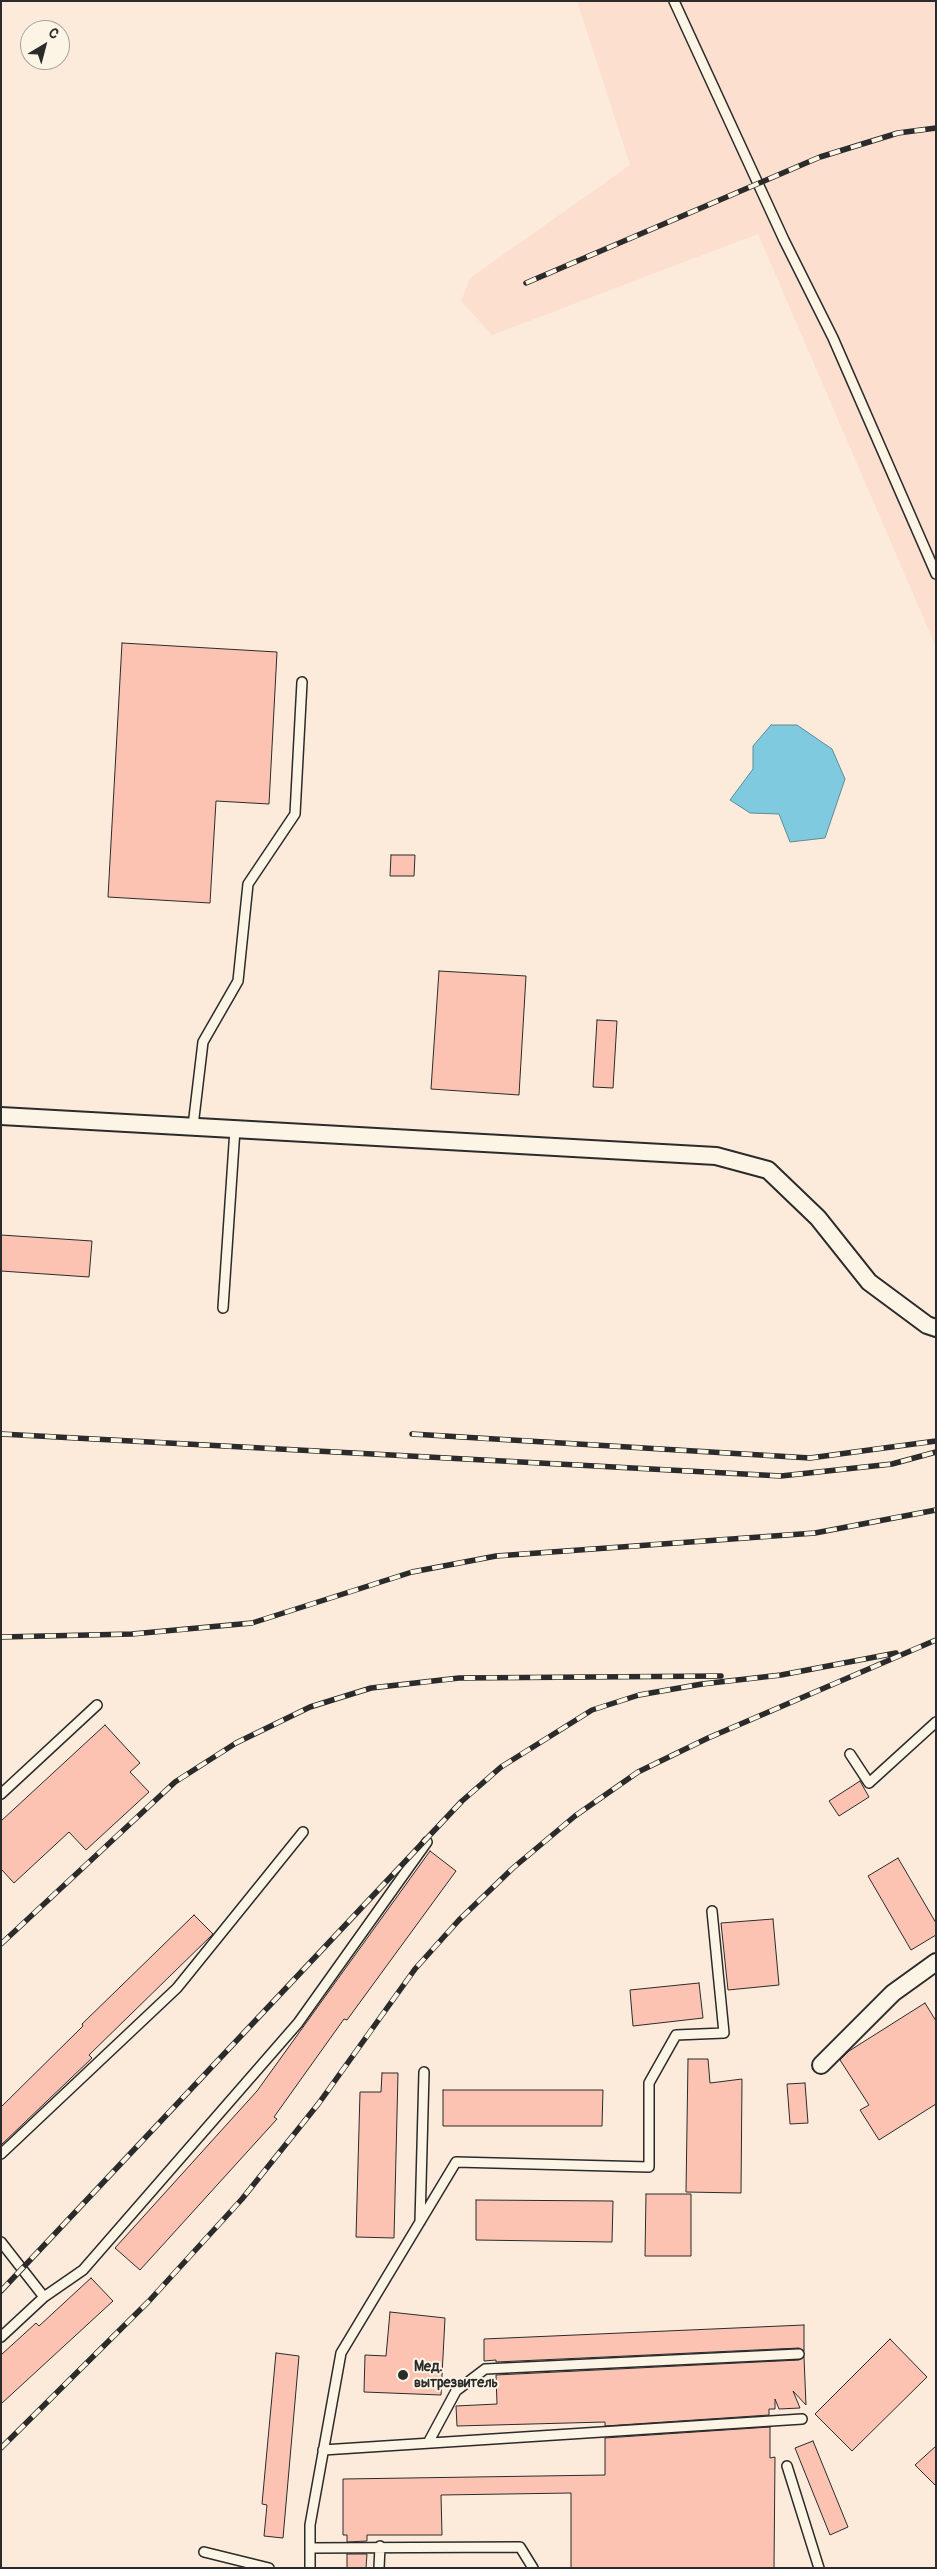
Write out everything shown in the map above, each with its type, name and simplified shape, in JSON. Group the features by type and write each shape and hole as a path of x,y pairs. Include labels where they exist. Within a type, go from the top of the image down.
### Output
{"street":[{"path":"1,1116 716,1156 768,1170 818,1218 869,1282 927,1325 936,1328"},
{"path":"821,2065 893,1993 936,1962"}],"lane":[{"path":"674,1 784,240 833,338 936,574"},
{"path":"193,1126 203,1042 238,981 248,884 295,814 302,682"},
{"path":"223,1308 235,1129"},
{"path":"1,1794 97,1705"},
{"path":"850,1754 870,1783 936,1722"},
{"path":"1,2154 178,1988 303,1832"},
{"path":"1,2337 44,2297 83,2270 298,2023 427,1842"},
{"path":"310,2568 310,2525 341,2353 456,2162 649,2167 649,2083 676,2035 724,2033 712,1911"},
{"path":"420,2223 424,2072"},
{"path":"1,2242 44,2297"},
{"path":"428,2443 456,2391 485,2369 799,2354"},
{"path":"323,2450 802,2419"},
{"path":"787,2466 819,2568"},
{"path":"310,2548 380,2546 520,2547 533,2568"},
{"path":"379,2568 380,2546"},
{"path":"204,2552 269,2568"}],"shaded area":[{"path":"577,1 936,1 936,647 758,234 492,335 461,301 470,278 630,165"}],"water":[{"path":"771,725 797,725 832,749 845,779 825,838 790,842 779,814 750,813 730,800 753,769 753,746"}],"building":[{"path":"122,643 277,652 269,804 216,801 210,903 108,897"},
{"path":"391,855 415,855 414,876 390,876"},
{"path":"439,971 526,976 519,1095 431,1089"},
{"path":"597,1020 617,1021 613,1088 593,1087"},
{"path":"1,1235 92,1241 89,1277 1,1271"},
{"path":"105,1725 140,1763 130,1772 149,1792 86,1850 69,1832 14,1883 1,1869 1,1821"},
{"path":"860,1781 869,1797 839,1816 829,1801"},
{"path":"430,1851 456,1871 347,2020 344,2019 274,2117 277,2119 140,2270 115,2248 257,2091"},
{"path":"898,1858 936,1923 936,1935 911,1950 868,1876"},
{"path":"194,1915 213,1934 89,2055 92,2058 1,2145 1,2107 83,2026 82,2024"},
{"path":"773,1919 779,1985 728,1990 721,1923"},
{"path":"699,1983 703,2018 633,2026 630,1990"},
{"path":"925,2003 936,2021 936,2104 879,2140 860,2110 869,2105 840,2060 849,2051"},
{"path":"688,2059 708,2059 710,2083 742,2079 741,2193 686,2192"},
{"path":"382,2073 398,2073 394,2238 356,2237 360,2092 381,2092"},
{"path":"805,2083 808,2123 790,2124 787,2084"},
{"path":"443,2090 603,2090 602,2126 443,2126"},
{"path":"646,2194 691,2194 691,2256 645,2256"},
{"path":"476,2200 613,2201 612,2242 476,2240"},
{"path":"91,2278 113,2301 1,2404 1,2355 36,2323 39,2326"},
{"path":"390,2312 445,2318 441,2395 364,2392 365,2355 386,2356"},
{"path":"804,2325 804,2351 799,2348 484,2361 484,2339"},
{"path":"890,2339 927,2377 852,2451 815,2414"},
{"path":"276,2353 299,2356 283,2538 264,2536 267,2505 262,2504"},
{"path":"804,2357 806,2405 793,2391 800,2408 779,2409 775,2399 775,2409 769,2409 769,2415 605,2426 605,2422 457,2426 456,2406 497,2404 496,2375 799,2360"},
{"path":"770,2427 770,2458 775,2457 774,2568 571,2568 571,2493 441,2495 442,2535 367,2535 367,2541 347,2542 347,2535 343,2535 343,2479 605,2475 605,2438"},
{"path":"813,2441 848,2527 830,2535 795,2448"},
{"path":"936,2446 936,2486 915,2465"},
{"path":"347,2554 367,2554 366,2568 347,2568"}],"railway":[{"path":"526,283 820,157 898,133 936,128"},
{"path":"1,1434 781,1476 892,1464 936,1452"},
{"path":"412,1434 810,1458 936,1441"},
{"path":"1,1637 132,1634 252,1623 412,1572 496,1556 815,1533 936,1510"},
{"path":"1,2448 149,2301 242,2199 319,2103 415,1969 459,1920 513,1868 575,1816 638,1772 708,1738 936,1640"},
{"path":"1,2291 462,1801 501,1767 592,1710 639,1695 702,1684 781,1675 896,1653"},
{"path":"1,1944 175,1782 236,1743 310,1707 371,1688 459,1678 721,1676"}],"place":[{"name":"Мед. вытрезвитель","path":"403,2375"}]}
